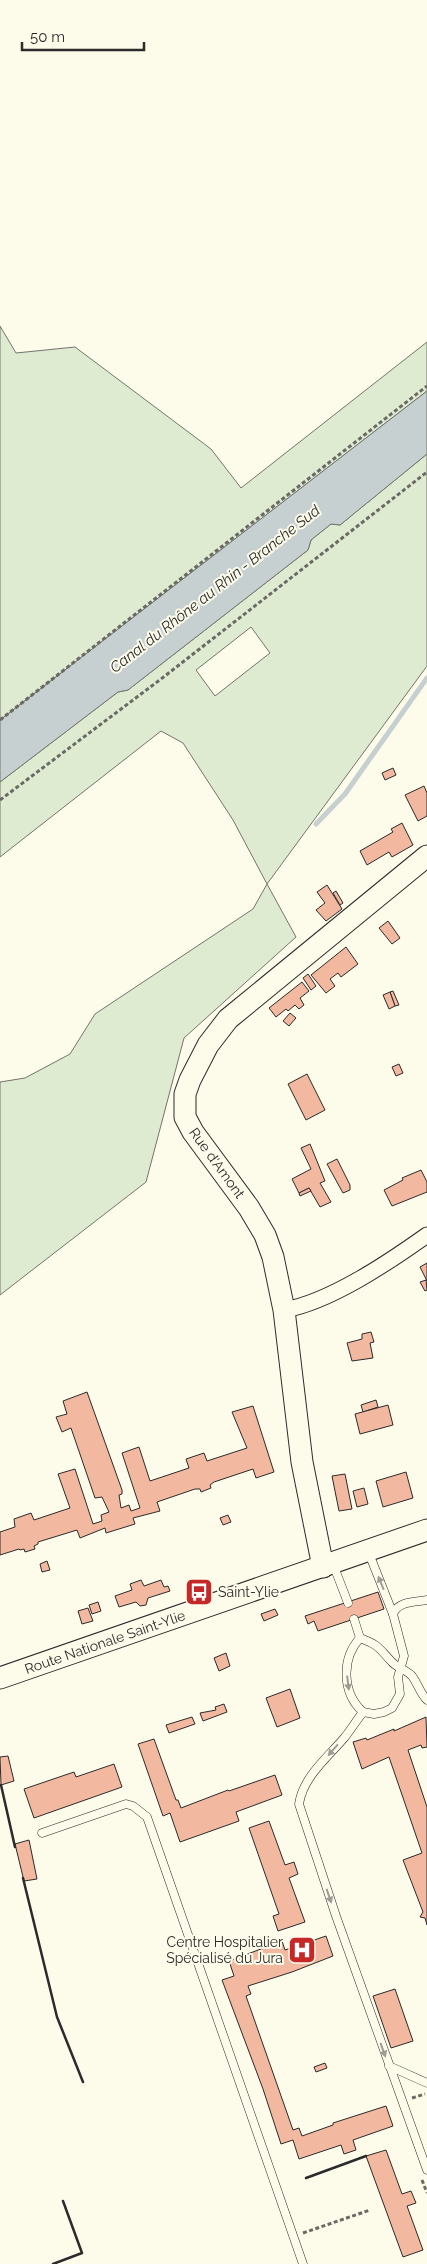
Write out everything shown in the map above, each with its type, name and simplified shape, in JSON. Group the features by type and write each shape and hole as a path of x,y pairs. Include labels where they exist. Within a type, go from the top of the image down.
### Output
{"street":[{"name":"Rue d'Amont","path":"328,1565 302,1462 284,1310 273,1258 264,1235 228,1177 188,1125 184,1106 190,1080 208,1045 228,1019 427,856"},
{"path":"284,1310 326,1297 393,1258 427,1235"},
{"name":"Route Nationale Saint-Ylie","path":"0,1678 427,1530"}],"lane":[{"path":"360,1638 352,1647 349,1657 347,1682 350,1695 363,1712 374,1714 384,1712 392,1708 400,1694 398,1677 404,1656 393,1614 368,1551"},
{"path":"328,1565 348,1603"},
{"path":"393,1614 398,1606 427,1600"},
{"path":"354,1619 360,1638 384,1650 392,1663 412,1676 422,1695 427,1700"},
{"path":"363,1712 346,1736 308,1779 303,1787 299,1804 427,2170"},
{"path":"42,1833 126,1804 133,1806 148,1817 303,2264"},
{"path":"390,2066 427,2083"}],"path":[{"path":"0,720 427,386"},
{"path":"0,800 184,662 427,472"},
{"path":"293,2236 370,2210"}],"green space":[{"path":"0,326 16,353 75,347 211,449 241,488 427,342 427,391 0,720"},
{"path":"427,454 427,666 267,884 233,820 183,743 161,731 0,857 0,782 118,692 128,690 308,550 311,540 331,524 340,525","holes":["251,627 270,653 215,696 196,670"]},
{"path":"267,884 296,937 184,1038 146,1182 0,1295 0,1082 25,1078 70,1054 95,1014 253,909"}],"water":[{"name":"Canal du Rhône au Rhin - Branche Sud","path":"427,391 427,454 340,525 331,524 311,540 308,550 128,690 118,692 0,782 0,720"}],"building":[{"path":"393,768 396,775 385,780 382,773"},
{"path":"424,786 427,793 427,816 418,821 405,795"},
{"path":"402,823 413,845 392,857 389,852 367,865 360,851 393,832 391,829"},
{"path":"327,885 342,909 326,921 316,910 325,903 317,892"},
{"path":"336,891 343,903 340,905 333,893"},
{"path":"388,921 400,938 392,944 379,928"},
{"path":"346,947 358,964 341,977 338,973 330,979 335,986 326,993 311,975"},
{"path":"308,974 316,986 311,990 303,978"},
{"path":"302,982 309,991 300,998 304,1005 299,1009 295,1005 276,1017 269,1008"},
{"path":"393,991 399,1005 395,1006 390,992"},
{"path":"390,992 395,1006 389,1009 383,995"},
{"path":"290,1013 296,1018 289,1026 283,1021"},
{"path":"399,1064 403,1073 396,1076 392,1067"},
{"path":"307,1074 325,1110 306,1120 288,1084"},
{"path":"310,1144 325,1181 320,1183 331,1202 320,1207 309,1188 299,1193 292,1179 311,1169 301,1148"},
{"path":"337,1159 350,1185 350,1190 343,1193 327,1164"},
{"path":"421,1170 427,1182 427,1192 392,1206 384,1190 403,1180 402,1178"},
{"path":"309,1188 311,1191 300,1196 299,1193"},
{"path":"427,1263 427,1281 420,1267"},
{"path":"426,1280 427,1290 425,1291 420,1282"},
{"path":"371,1332 374,1342 370,1343 373,1358 352,1361 347,1343 362,1339 362,1334"},
{"path":"87,1392 122,1490 122,1494 119,1495 121,1508 129,1505 131,1511 140,1508 122,1453 139,1447 150,1481 189,1468 186,1459 204,1453 207,1461 247,1448 232,1412 253,1406 274,1472 256,1478 253,1469 214,1482 210,1485 211,1488 201,1492 200,1489 195,1489 157,1502 160,1511 133,1518 135,1524 106,1533 105,1528 80,1538 77,1530 38,1542 34,1546 35,1549 25,1552 24,1549 19,1549 0,1555 0,1532 15,1527 14,1519 31,1513 34,1520 70,1508 58,1474 75,1469 93,1524 102,1521 101,1515 109,1512 102,1497 95,1498 71,1428 62,1432 56,1417 67,1414 63,1401"},
{"path":"376,1400 378,1407 363,1412 361,1405"},
{"path":"388,1405 393,1425 360,1434 355,1414"},
{"path":"406,1472 413,1498 383,1507 376,1481"},
{"path":"345,1474 352,1509 339,1511 332,1476"},
{"path":"364,1488 368,1504 357,1507 353,1491"},
{"path":"228,1515 231,1522 223,1525 220,1518"},
{"path":"47,1561 50,1570 42,1572 40,1564"},
{"path":"141,1580 144,1586 161,1580 164,1587 168,1586 170,1591 148,1598 146,1605 140,1606 136,1602 119,1607 115,1596 132,1590 130,1584"},
{"path":"378,1592 384,1609 318,1631 314,1621 308,1624 305,1616"},
{"path":"98,1602 101,1611 92,1614 89,1605"},
{"path":"88,1608 93,1621 82,1624 78,1611"},
{"path":"275,1609 278,1615 264,1621 261,1614"},
{"path":"226,1653 230,1666 219,1671 214,1658"},
{"path":"290,1689 300,1718 277,1727 266,1698"},
{"path":"224,1704 227,1712 203,1721 200,1713 216,1710 215,1707"},
{"path":"192,1717 195,1724 169,1733 166,1725"},
{"path":"426,1717 427,1747 422,1748 421,1745 408,1750 427,1807 427,1925 425,1918 420,1917 423,1912 403,1860 422,1853 389,1757 362,1769 353,1742 366,1738 367,1740 394,1729 394,1731"},
{"path":"154,1739 176,1800 178,1800 181,1808 275,1775 282,1795 236,1812 239,1821 180,1842 170,1813 163,1816 138,1744"},
{"path":"8,1756 14,1781 1,1785 0,1757"},
{"path":"114,1764 122,1787 34,1818 24,1789 74,1772 76,1777"},
{"path":"269,1821 285,1865 294,1862 298,1874 289,1878 305,1922 278,1931 273,1916 279,1914 249,1828"},
{"path":"29,1840 37,1879 24,1881 15,1844"},
{"path":"326,1936 333,1956 248,1986 251,1994 246,1996 293,2130 299,2128 302,2136 333,2125 333,2123 386,2106 393,2126 353,2140 356,2150 344,2154 341,2145 299,2159 293,2140 281,2144 263,2089 222,1980 234,1976 229,1961 282,1941 285,1950"},
{"path":"395,1989 413,2041 391,2048 373,1996"},
{"path":"325,2063 327,2068 316,2072 314,2067"},
{"path":"386,2150 402,2194 411,2191 416,2203 407,2206 423,2250 403,2257 366,2156"}],"waterway":[{"path":"316,824 345,794 427,678"}],"wall":[{"path":"1,1785 15,1847"},
{"path":"23,1878 57,2017 83,2082"},
{"path":"306,2178 366,2156"},
{"path":"53,2264 82,2253 63,2201"}],"place":[{"name":"Saint-Ylie","path":"199,1592"},
{"name":"Centre Hospitalier Spécialisé du Jura","path":"302,1950"}]}
